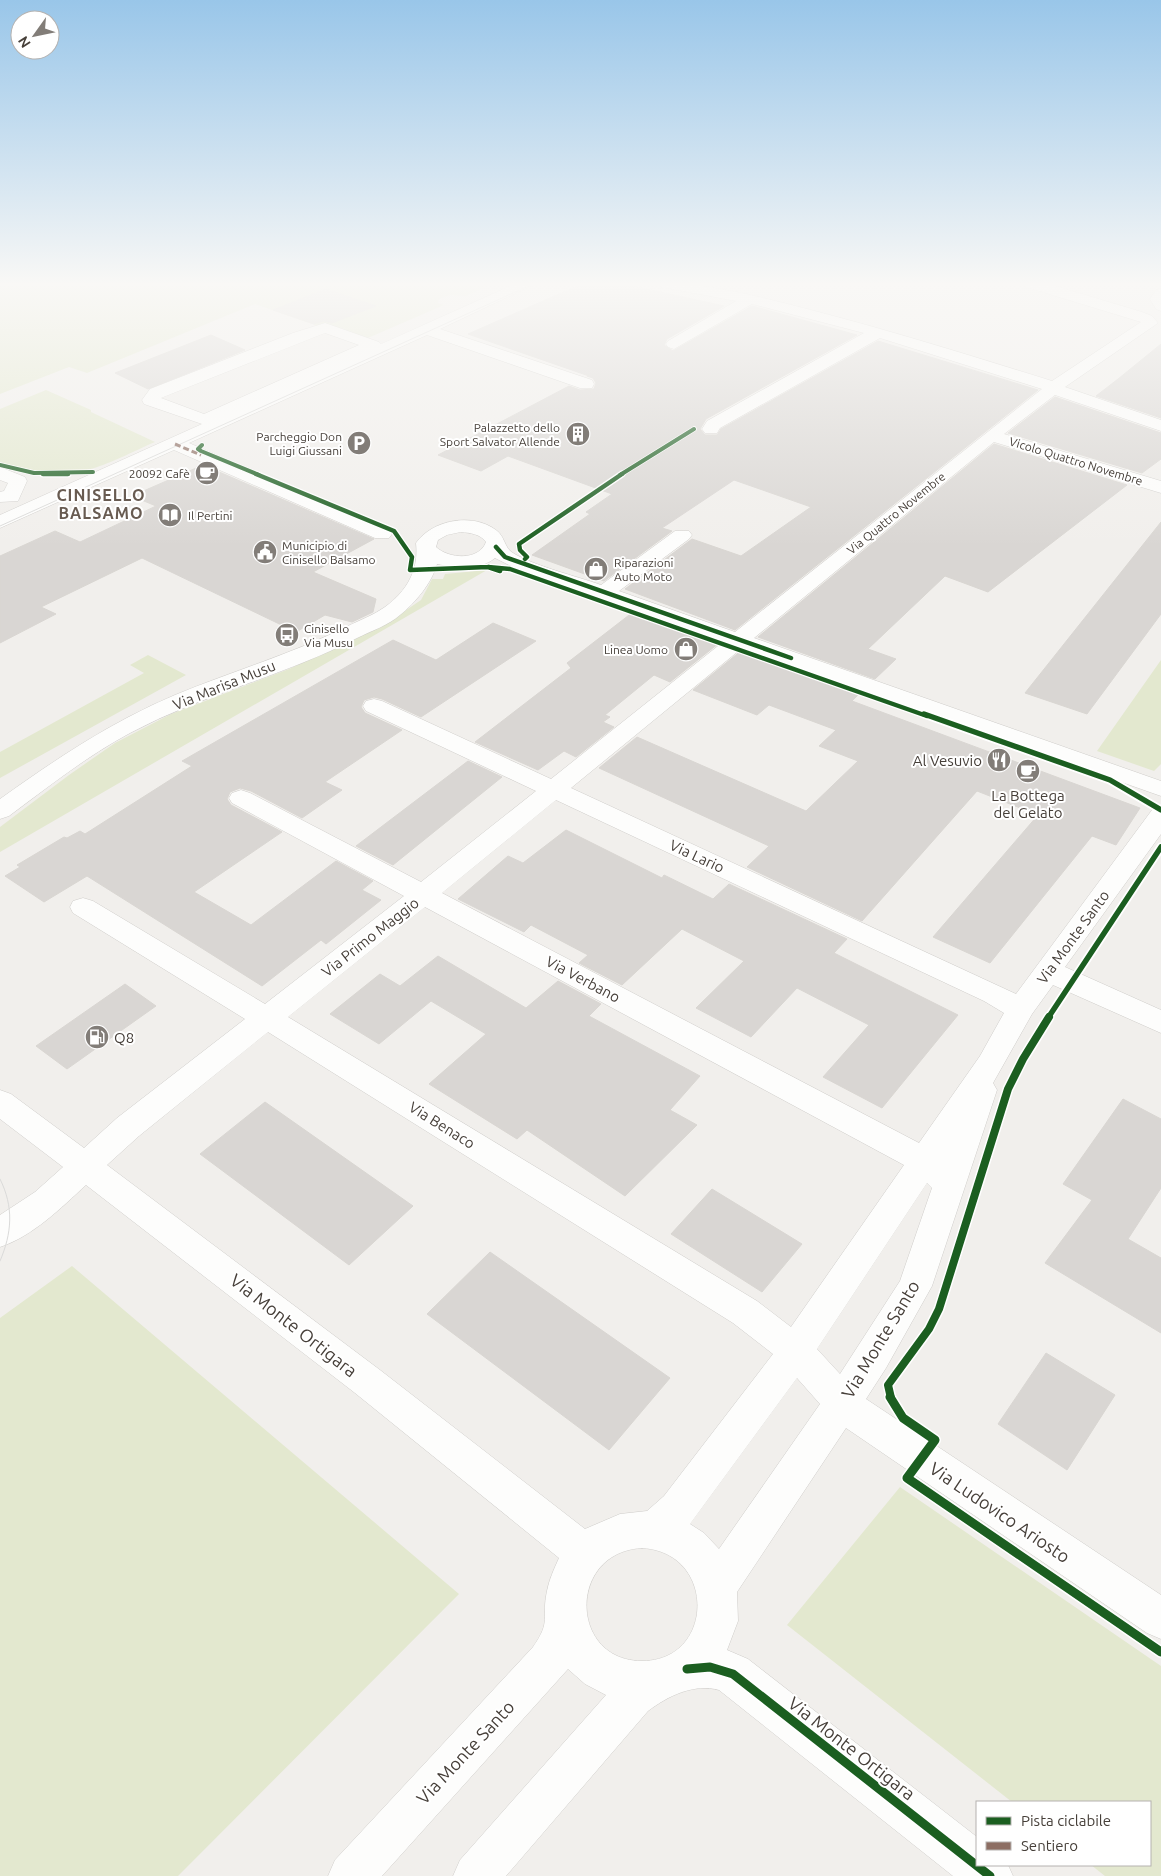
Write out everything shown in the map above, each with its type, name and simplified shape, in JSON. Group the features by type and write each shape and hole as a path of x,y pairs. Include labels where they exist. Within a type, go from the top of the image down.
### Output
{"street":[{"path":"150,400 165,390 213,371"},
{"path":"150,400 205,420 316,371"},
{"path":"0,522 337,371"},
{"path":"546,371 586,384"},
{"path":"710,429 713,425 810,371"},
{"path":"1001,371 1056,388 1081,399 1161,426"},
{"name":"Via Quattro Novembre","path":"738,639 991,436 1079,371"},
{"name":"Vicolo Quattro Novembre","path":"991,436 1161,487"},
{"path":"176,444 382,534"},
{"path":"0,472 18,481 11,497 3,497"},
{"path":"496,546 484,557 464,562 443,560 432,555 427,549 427,540 444,530 459,527 477,528 489,533 495,539 496,546 505,557 1161,789"},
{"path":"604,592 682,535"},
{"name":"Via Marisa Musu","path":"0,811 74,757 122,728 183,700 329,644 392,612 410,594 423,576 428,560 427,549"},
{"name":"Via Primo Maggio","path":"0,1233 47,1201 135,1122 554,790 738,639"},
{"name":"Via Lario","path":"374,706 976,986 1020,1009"},
{"name":"Via Verbano","path":"241,798 923,1160 951,1185"},
{"name":"Via Monte Santo","path":"654,1530 678,1509 796,1351 923,1160 991,1063 1020,1009 1161,816"},
{"name":"Via Benaco","path":"83,907 745,1312 796,1351 842,1402"},
{"path":"1048,971 1161,1022"},
{"name":"Via Monte Santo","path":"716,1588 878,1349 915,1286 991,1063"},
{"name":"Via Monte Ortigara","path":"0,1102 143,1208 513,1495 584,1553"},
{"name":"Via Ludovico Ariosto","path":"842,1402 914,1454 1161,1619"},
{"path":"476,1876 633,1696 669,1676 700,1658 714,1633 718,1616 716,1588 709,1572 693,1550 671,1535 654,1530 629,1529 612,1534 597,1542 584,1553 574,1568 568,1585 565,1603 567,1621 578,1647 598,1667 623,1680 669,1676"},
{"name":"Via Monte Santo","path":"351,1876 548,1662 562,1643 567,1621"},
{"name":"Via Monte Ortigara","path":"669,1676 705,1665 720,1668 733,1674 976,1865"},
{"name":"Via Monte Ortigara","path":"977,1866 990,1876"}],"green space":[{"path":"0,371 60,371 0,394"},
{"path":"80,371 93,371 87,373"},
{"path":"46,390 155,442 87,470 66,472 31,471 0,462 0,409"},
{"path":"487,570 0,852 0,827 115,743 171,714 289,669 387,623 421,600 432,579 443,579 445,574"},
{"path":"148,655 186,675 0,778 0,752 144,673 130,665"},
{"path":"1161,660 1161,764 1154,771 1097,751"},
{"path":"72,1266 459,1594 178,1876 0,1876 0,1318"},
{"path":"900,1487 1161,1666 1161,1876 1105,1876 1092,1866 1151,1866 1151,1801 1011,1801 787,1625"}],"building":[{"path":"121,371 194,371 148,389 115,373"},
{"path":"573,371 793,371 706,419 700,429 705,435 717,435 721,429 825,371 974,371 1038,390 735,630 625,589 692,539 741,556 811,507 734,480 662,528 672,531 604,581 532,555 590,514 586,512 612,494 508,456 481,471 438,455 569,386 580,390 594,389 596,383 593,378 587,376 589,376"},
{"path":"1128,371 1161,371 1161,418 1096,396"},
{"path":"1055,397 1161,433 1161,459 1142,473 1008,433"},
{"path":"994,444 1127,485 988,592 945,576 868,649 896,659 875,679 758,637"},
{"path":"203,465 374,539 313,572 376,599 373,612 352,622 325,615 296,632 142,558 41,607 56,614 0,643 0,556 55,531 80,542 156,506 132,496"},
{"path":"1161,522 1161,614 1087,714 1025,693"},
{"path":"633,612 719,643 670,682 654,675 605,715 610,717 603,722 614,727 576,757 564,751 538,770 475,742 571,668 567,663"},
{"path":"493,623 536,641 421,717 382,699 374,697 364,700 361,707 365,713 402,730 325,782 342,790 302,818 251,791 240,788 230,792 227,799 231,805 282,832 194,892 251,925 336,861 373,881 362,890 381,900 326,944 321,940 262,986 87,876 44,902 5,876 20,867 17,865 64,837 67,838 80,831 85,834 192,766 182,761 393,640 436,660"},
{"path":"742,650 861,692 852,701 1140,808 1116,845 1092,836 990,963 933,937 1038,815 977,791 862,921 747,867 769,846 599,768 637,737 806,811 858,761 819,746 836,730 769,705 757,715 693,690"},
{"path":"468,761 502,777 393,865 356,846"},
{"path":"566,830 662,878 664,875 713,899 729,884 847,939 834,953 958,1015 882,1108 823,1077 869,1025 797,988 751,1037 696,1008 744,961 682,929 622,985 579,963 588,955 531,925 524,932 458,899 508,856 523,863"},
{"path":"438,956 526,1008 558,981 601,1004 589,1016 700,1076 670,1110 697,1125 625,1196 527,1130 517,1139 429,1084 486,1034 431,1001 379,1044 330,1014 380,974 400,986"},
{"path":"125,984 156,1006 67,1069 36,1046"},
{"path":"1123,1099 1161,1119 1161,1188 1128,1239 1161,1258 1161,1333 1045,1263 1092,1200 1063,1184"},
{"path":"265,1102 413,1206 349,1265 200,1154"},
{"path":"712,1189 802,1244 762,1292 671,1234"},
{"path":"490,1252 670,1378 609,1450 427,1314"},
{"path":"1046,1353 1115,1395 1067,1470 998,1424"}],"tram line":[{"path":"0,526 342,371"},
{"path":"0,1179 8,1200 10,1220 7,1240 0,1261"}],"marked path":[{"path":"175,444 201,455"}],"cycle path":[{"path":"525,559 527,557 520,550 519,544 592,493 694,429"},
{"path":"202,445 198,449 201,451 394,531 412,557 410,570 488,567"},
{"path":"0,465 23,472 34,473 93,472"},
{"path":"496,547 505,557 791,658"},
{"path":"500,571 488,567 510,569 1110,780 1161,810"},
{"path":"1161,847 1057,1004 1023,1059 1008,1089 939,1309 929,1329 888,1385 889,1395 897,1411 910,1424 935,1440 907,1478 1161,1652"},
{"path":"687,1669 710,1667 733,1674 976,1865"},
{"path":"977,1866 990,1876"}],"place":[{"name":"Palazzetto dello Sport Salvator Allende","path":"578,434"},
{"name":"Parcheggio Don Luigi Giussani","path":"359,443"},
{"name":"20092 Cafè","path":"207,473"},
{"name":"Il Pertini","path":"170,515"},
{"name":"Municipio di Cinisello Balsamo","path":"265,552"},
{"name":"Riparazioni Auto Moto","path":"596,569"},
{"name":"Cinisello Via Musu","path":"287,635"},
{"name":"Linea Uomo","path":"686,649"},
{"name":"Al Vesuvio","path":"999,760"},
{"name":"La Bottega del Gelato","path":"1028,771"},
{"name":"Q8","path":"97,1037"}],"district":[{"name":"CINISELLO BALSAMO","path":"101,504"}]}
